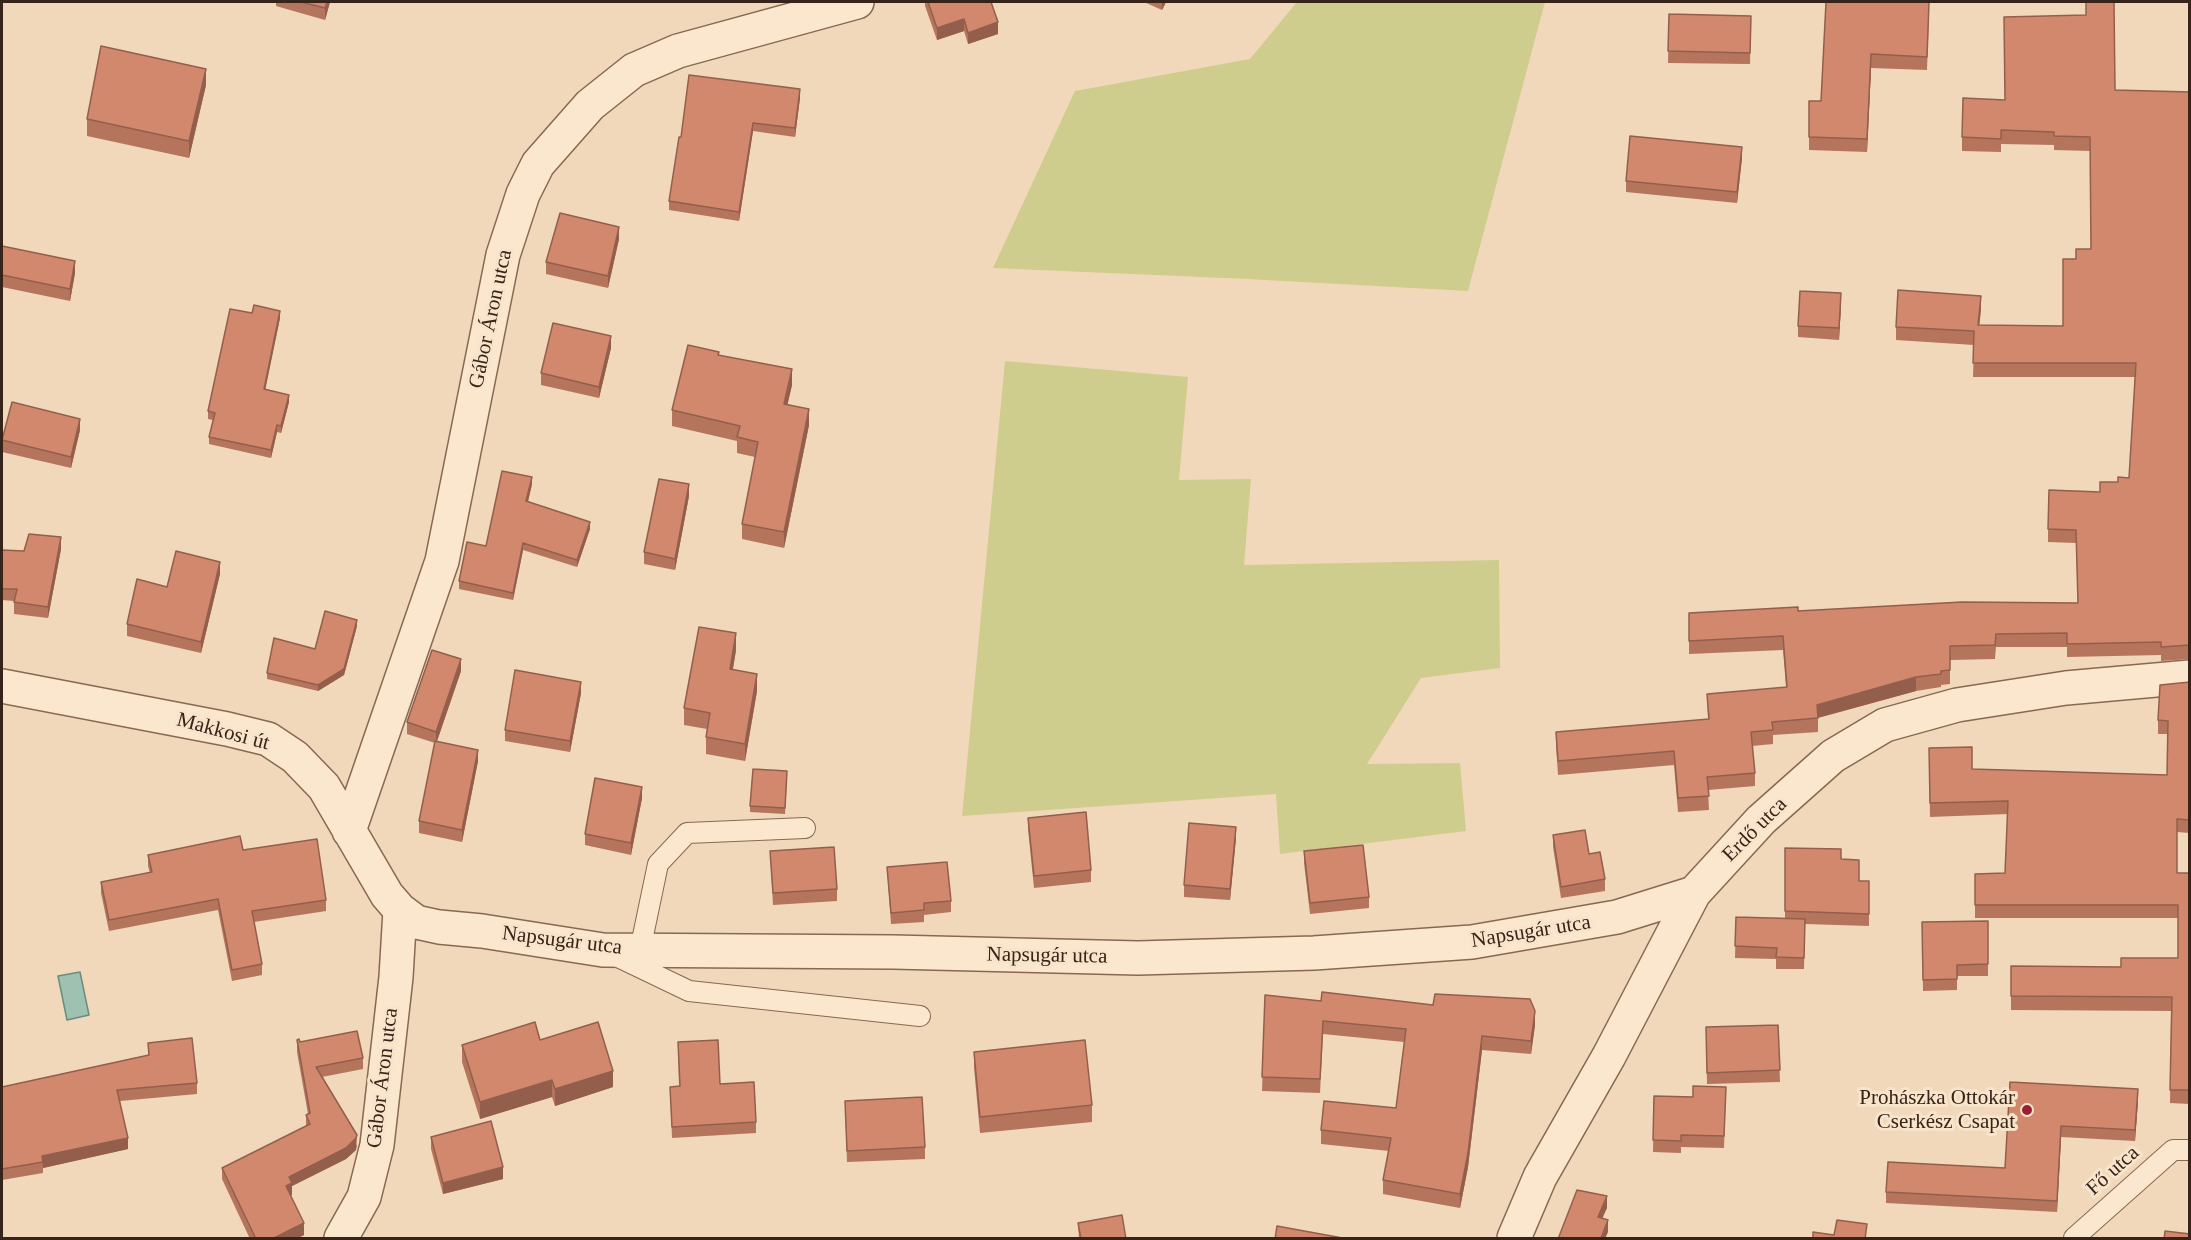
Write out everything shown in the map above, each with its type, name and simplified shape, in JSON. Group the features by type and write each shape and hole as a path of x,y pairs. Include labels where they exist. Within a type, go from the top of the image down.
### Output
{"street":[{"name":"Gábor Áron utca","path":"349,831 442,561 504,255 522,194 538,164 590,105 634,70 678,51 857,2"},
{"name":"Erdő utca","path":"1514,1239 1540,1177 1609,1056 1694,893 1761,820 1833,756 1886,725 1957,705 2039,692 2149,679 2190,677"},
{"name":"Makkosi út","path":"2,686 227,729 267,739 295,757 324,787 387,895 400,910"},
{"name":"Napsugár utca","path":"400,910 417,922 439,927 482,931 603,950 893,952 1138,958 1314,953 1472,942 1617,917 1694,893"},
{"name":"Gábor Áron utca","path":"341,1239 364,1197 377,1145 396,977 400,910"}],"lane":[{"path":"640,950 658,864 687,833 805,828"},
{"path":"603,950 689,991 920,1016"},
{"name":"Fő utca","path":"2074,1239 2173,1150 2190,1150"}],"shaded area":[{"path":"1297,2 1545,2 1468,291 993,268 1075,91 1250,59"},
{"path":"1005,361 1188,377 1179,480 1251,479 1244,565 1499,560 1500,668 1421,678 1367,764 1460,763 1466,831 1280,854 1276,794 962,816"},
{"path":"80,972 89,1015 67,1020 58,976"}],"building":[{"path":"301,2 327,2 325,8"},
{"path":"928,2 991,2 998,22 968,33 964,19 937,28"},
{"path":"1826,2 1929,2 1927,57 1871,54 1867,139 1809,137 1809,101 1821,101"},
{"path":"2086,2 2114,2 2115,90 2190,92 2190,645 2161,647 2161,642 2067,644 2067,633 1996,634 1995,645 1950,646 1950,670 1941,671 1941,674 1916,677 1817,705 1818,718 1772,722 1773,730 1751,732 1755,773 1707,777 1709,796 1678,798 1674,751 1558,761 1556,732 1709,719 1707,694 1787,687 1783,636 1689,641 1689,613 1798,607 1798,611 1962,602 2078,603 2076,530 2048,529 2049,490 2100,492 2100,482 2118,482 2118,477 2129,478 2136,363 1973,363 1974,331 1896,327 1898,290 1981,296 1978,325 2063,326 2063,259 2076,259 2076,249 2091,249 2090,137 2054,136 2054,132 2001,130 2001,139 1962,137 1963,98 2005,100 2004,17 2086,15"},
{"path":"1669,14 1751,16 1750,53 1668,51"},
{"path":"101,46 206,69 189,141 87,119"},
{"path":"689,75 800,89 795,128 753,123 739,212 669,201 679,137 681,137"},
{"path":"1630,136 1742,147 1737,192 1626,181"},
{"path":"560,213 619,227 608,276 546,262"},
{"path":"2,246 75,261 70,289 2,275"},
{"path":"1800,291 1841,293 1839,328 1798,326"},
{"path":"254,305 280,311 264,389 289,395 281,426 277,425 271,450 209,437 215,413 208,411 230,309 252,313"},
{"path":"553,323 611,336 599,387 541,373"},
{"path":"688,345 719,352 718,355 792,369 784,404 809,409 784,532 742,524 758,442 737,437 740,426 672,410"},
{"path":"12,402 80,419 71,457 2,440"},
{"path":"502,471 532,477 526,501 590,522 577,560 523,543 513,593 459,581 467,542 486,546"},
{"path":"659,479 689,484 675,559 644,552"},
{"path":"29,534 61,537 48,607 14,602 17,589 2,589 2,550 24,551"},
{"path":"176,551 220,562 201,642 127,624 137,579 167,587"},
{"path":"325,611 357,620 344,669 318,685 267,673 274,638 315,649"},
{"path":"699,627 736,633 730,669 757,674 745,744 706,737 710,713 684,708"},
{"path":"432,650 461,659 436,732 407,722"},
{"path":"515,670 581,682 570,741 505,730"},
{"path":"2190,682 2190,820 2177,819 2177,873 2190,873 2190,1090 2170,1090 2172,997 2011,996 2011,966 2121,967 2121,958 2178,958 2178,905 1975,905 1975,874 2005,873 2008,801 1930,803 1929,748 1972,747 1972,769 2167,775 2168,721 2158,720 2160,685"},
{"path":"435,741 478,750 462,830 419,821"},
{"path":"753,769 787,771 785,808 750,806"},
{"path":"595,778 642,787 631,843 585,834"},
{"path":"1086,812 1091,870 1034,876 1028,818"},
{"path":"1189,823 1236,827 1230,889 1184,885"},
{"path":"1585,830 1589,854 1600,852 1605,879 1561,887 1553,835"},
{"path":"240,836 243,850 317,839 326,900 252,911 262,964 232,970 218,899 109,920 101,882 152,872 148,855"},
{"path":"1363,845 1369,897 1310,903 1304,851"},
{"path":"834,847 837,889 773,893 770,851"},
{"path":"1785,848 1841,849 1841,859 1859,860 1859,881 1869,881 1869,914 1785,911"},
{"path":"947,862 951,901 924,903 924,910 891,913 887,867"},
{"path":"1736,917 1805,919 1804,958 1776,957 1777,948 1735,946"},
{"path":"1988,921 1988,964 1957,965 1957,979 1923,980 1922,922"},
{"path":"1322,992 1433,1005 1435,994 1530,999 1535,1011 1531,1041 1482,1036 1468,1153 1460,1194 1383,1180 1391,1138 1321,1130 1324,1101 1396,1108 1406,1029 1323,1021 1320,1079 1262,1077 1265,995 1321,1001"},
{"path":"535,1022 540,1040 598,1022 613,1071 555,1089 552,1080 480,1102 462,1045"},
{"path":"1778,1025 1780,1070 1707,1073 1706,1027"},
{"path":"357,1031 363,1058 316,1067 357,1135 356,1138 346,1148 289,1177 292,1183 286,1186 304,1223 272,1239 256,1239 222,1168 310,1124 306,1115 310,1113 297,1040 299,1039 300,1042"},
{"path":"192,1038 197,1083 117,1090 128,1138 42,1156 43,1162 2,1169 2,1087 149,1055 148,1043"},
{"path":"718,1040 720,1084 754,1082 756,1122 672,1127 670,1087 680,1086 678,1042"},
{"path":"1085,1040 1092,1105 980,1117 974,1052"},
{"path":"2010,1082 2138,1089 2135,1130 2061,1126 2057,1201 1886,1192 1888,1162 2005,1168"},
{"path":"1693,1086 1726,1087 1724,1136 1681,1135 1681,1141 1653,1140 1654,1096 1693,1097"},
{"path":"922,1097 925,1147 847,1151 845,1101"},
{"path":"491,1121 503,1167 443,1183 431,1137"},
{"path":"1577,1190 1607,1196 1598,1217 1608,1220 1601,1238 1603,1239 1558,1239"},
{"path":"1122,1215 1126,1239 1081,1239 1078,1223"},
{"path":"1837,1220 1867,1224 1865,1239 1813,1239 1813,1232 1834,1235"},
{"path":"1277,1226 1348,1239 1275,1239"},
{"path":"2165,1231 2190,1234 2190,1239 2164,1239"}],"place":[{"name":"Prohászka Ottokár Cserkész Csapat","path":"2027,1110"}]}
